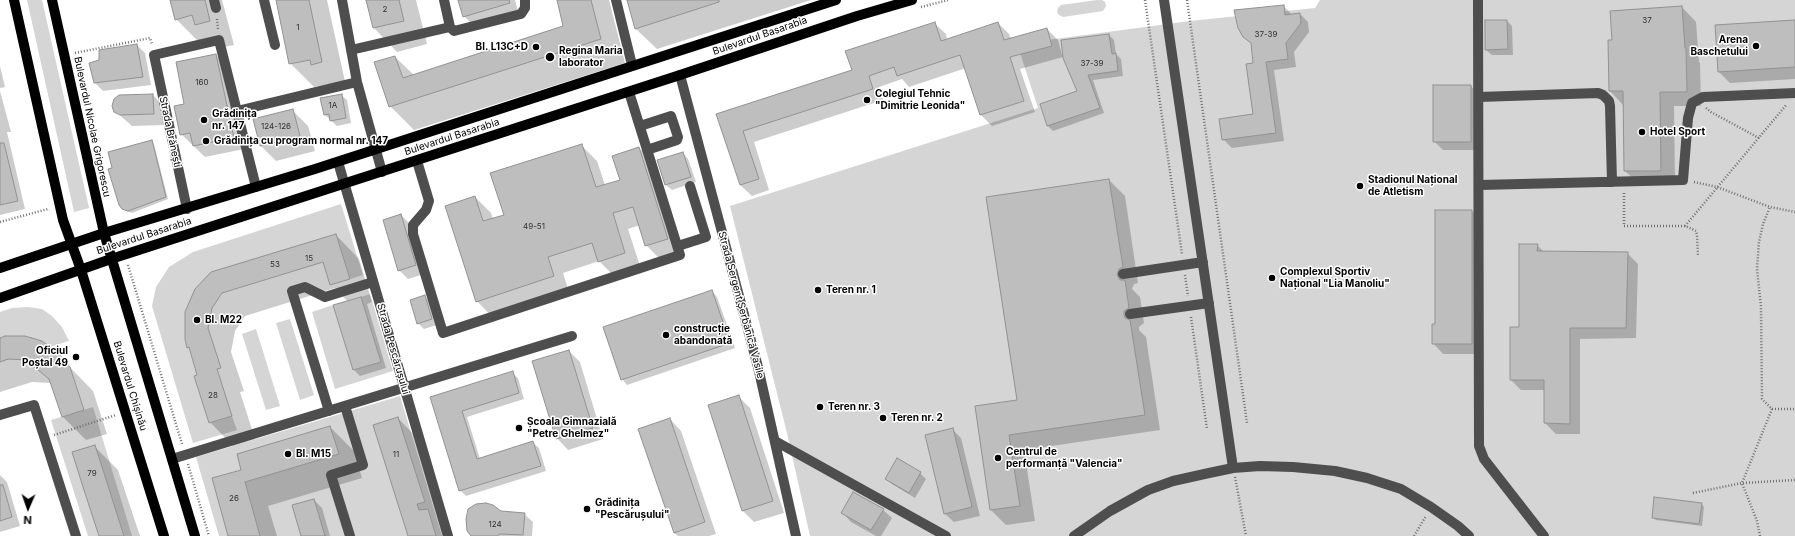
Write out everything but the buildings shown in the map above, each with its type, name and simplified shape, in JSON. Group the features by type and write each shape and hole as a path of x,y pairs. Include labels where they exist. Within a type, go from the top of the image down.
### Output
{"main road":[{"path":"14,0 63,220 72,244"},
{"name":"Bulevardul Nicolae Grigorescu","path":"52,0 111,259"},
{"name":"Bulevardul Basarabia","path":"0,268 104,233 338,162 632,65 836,0"},
{"name":"Bulevardul Basarabia","path":"0,298 111,259 629,92 857,16 912,0"},
{"name":"Bulevardul Chișinău","path":"72,244 164,536"},
{"name":"Bulevardul Chișinău","path":"111,259 142,357 195,536"}],"street":[{"path":"264,0 275,45"},
{"path":"342,0 357,82 382,172"},
{"path":"444,0 450,27 454,31 459,31 521,14 525,8 525,0"},
{"path":"616,0 632,65"},
{"path":"1164,0 1234,468"},
{"path":"1478,0 1480,185 1479,446 1484,459 1544,536"},
{"path":"350,50 450,27"},
{"path":"154,55 219,40 256,188"},
{"name":"Strada Brănești","path":"154,55 186,209"},
{"name":"Strada Sergent Șerbănică Vasile","path":"680,75 758,367 796,536"},
{"path":"237,111 357,82"},
{"path":"417,161 429,201 426,210 414,225 413,234 443,333 680,255 629,92"},
{"path":"1479,97 1598,93 1603,95 1609,101 1610,106 1612,182"},
{"path":"1480,185 1683,180 1690,109 1692,103 1697,99 1703,97 1793,96"},
{"path":"640,126 670,116 678,137 677,140 647,150"},
{"name":"Strada Pescărușului","path":"338,162 448,536"},
{"path":"678,246 706,237 690,186"},
{"path":"1124,274 1203,262"},
{"path":"329,411 292,291 306,287 325,297 373,282"},
{"path":"1130,314 1209,303"},
{"path":"172,459 572,336"},
{"path":"0,415 34,405 76,536"},
{"path":"345,406 363,465 331,475 350,536"},
{"path":"774,441 946,536"},
{"path":"1074,536 1110,511 1148,490 1173,481 1234,468 1260,466 1335,470 1367,478 1400,489 1431,507 1458,526 1469,536"}],"path":[{"path":"919,8 948,0"},
{"path":"1145,0 1207,429"},
{"path":"1187,0 1247,424"},
{"path":"215,4 219,40"},
{"path":"64,55 150,38 154,55"},
{"path":"1685,226 1793,96"},
{"path":"1697,99 1711,112 1759,138"},
{"path":"1683,180 1718,187 1770,207 1795,212"},
{"path":"1623,182 1624,226 1685,226 1696,231 1698,256"},
{"path":"1770,207 1763,224 1759,242 1757,269 1761,307 1762,400 1772,409 1795,409"},
{"path":"0,222 48,209 50,216"},
{"path":"135,262 128,264 209,536"},
{"path":"1760,536 1757,521 1742,483 1772,409"},
{"path":"44,438 126,412"},
{"path":"1234,468 1246,536"},
{"path":"1693,493 1742,483 1795,480"},
{"path":"1414,536 1431,507"}],"shaded area":[{"path":"27,0 42,0 89,208 74,212"},
{"path":"1102,0 1105,2 1106,6 1103,11 1063,17 1057,12 1061,5"},
{"name":"Complexul Sportiv Național \"Lia Manoliu\"","path":"1320,0 1795,0 1795,536 810,536 787,433 730,206 1038,108 1017,44 1190,21 1315,8"},
{"path":"341,204 363,275 350,279 336,234 185,312 185,339 187,348 189,347 197,375 194,376 209,423 232,416 237,430 193,443 152,306 156,287 169,267 193,252"},
{"path":"370,294 393,371 335,389 312,312 333,305 353,370 381,362 361,297"},
{"path":"28,307 42,309 52,316 62,327 69,341 0,362 0,312 12,308"},
{"path":"290,319 314,395 300,400 276,323"},
{"path":"256,329 280,406 266,410 242,334"},
{"path":"400,396 442,536 219,536 196,457"},
{"path":"93,407 132,536 88,536 51,420"}],"place":[{"name":"Arena Baschetului","path":"1756,46"},
{"name":"Bl. L13C+D","path":"536,47"},
{"name":"Regina Maria laborator","path":"550,57"},
{"name":"Colegiul Tehnic \"Dimitrie Leonida\"","path":"867,100"},
{"name":"Grădinița nr. 147","path":"204,120"},
{"name":"Hotel Sport","path":"1642,132"},
{"name":"Grădinița cu program normal nr. 147","path":"206,141"},
{"name":"Stadionul Național de Atletism","path":"1360,186"},
{"name":"Complexul Sportiv Național \"Lia Manoliu\"","path":"1272,278"},
{"name":"Teren nr. 1","path":"818,290"},
{"name":"Bl. M22","path":"197,320"},
{"name":"construcție abandonată","path":"666,335"},
{"name":"Oficiul Poștal 49","path":"76,357"},
{"name":"Teren nr. 3","path":"820,407"},
{"name":"Teren nr. 2","path":"883,418"},
{"name":"Școala Gimnazială \"Petre Ghelmez\"","path":"519,428"},
{"name":"Bl. M15","path":"288,454"},
{"name":"Centrul de performanță \"Valencia\"","path":"998,458"},
{"name":"Grădinița \"Pescărușului\"","path":"587,509"}]}
